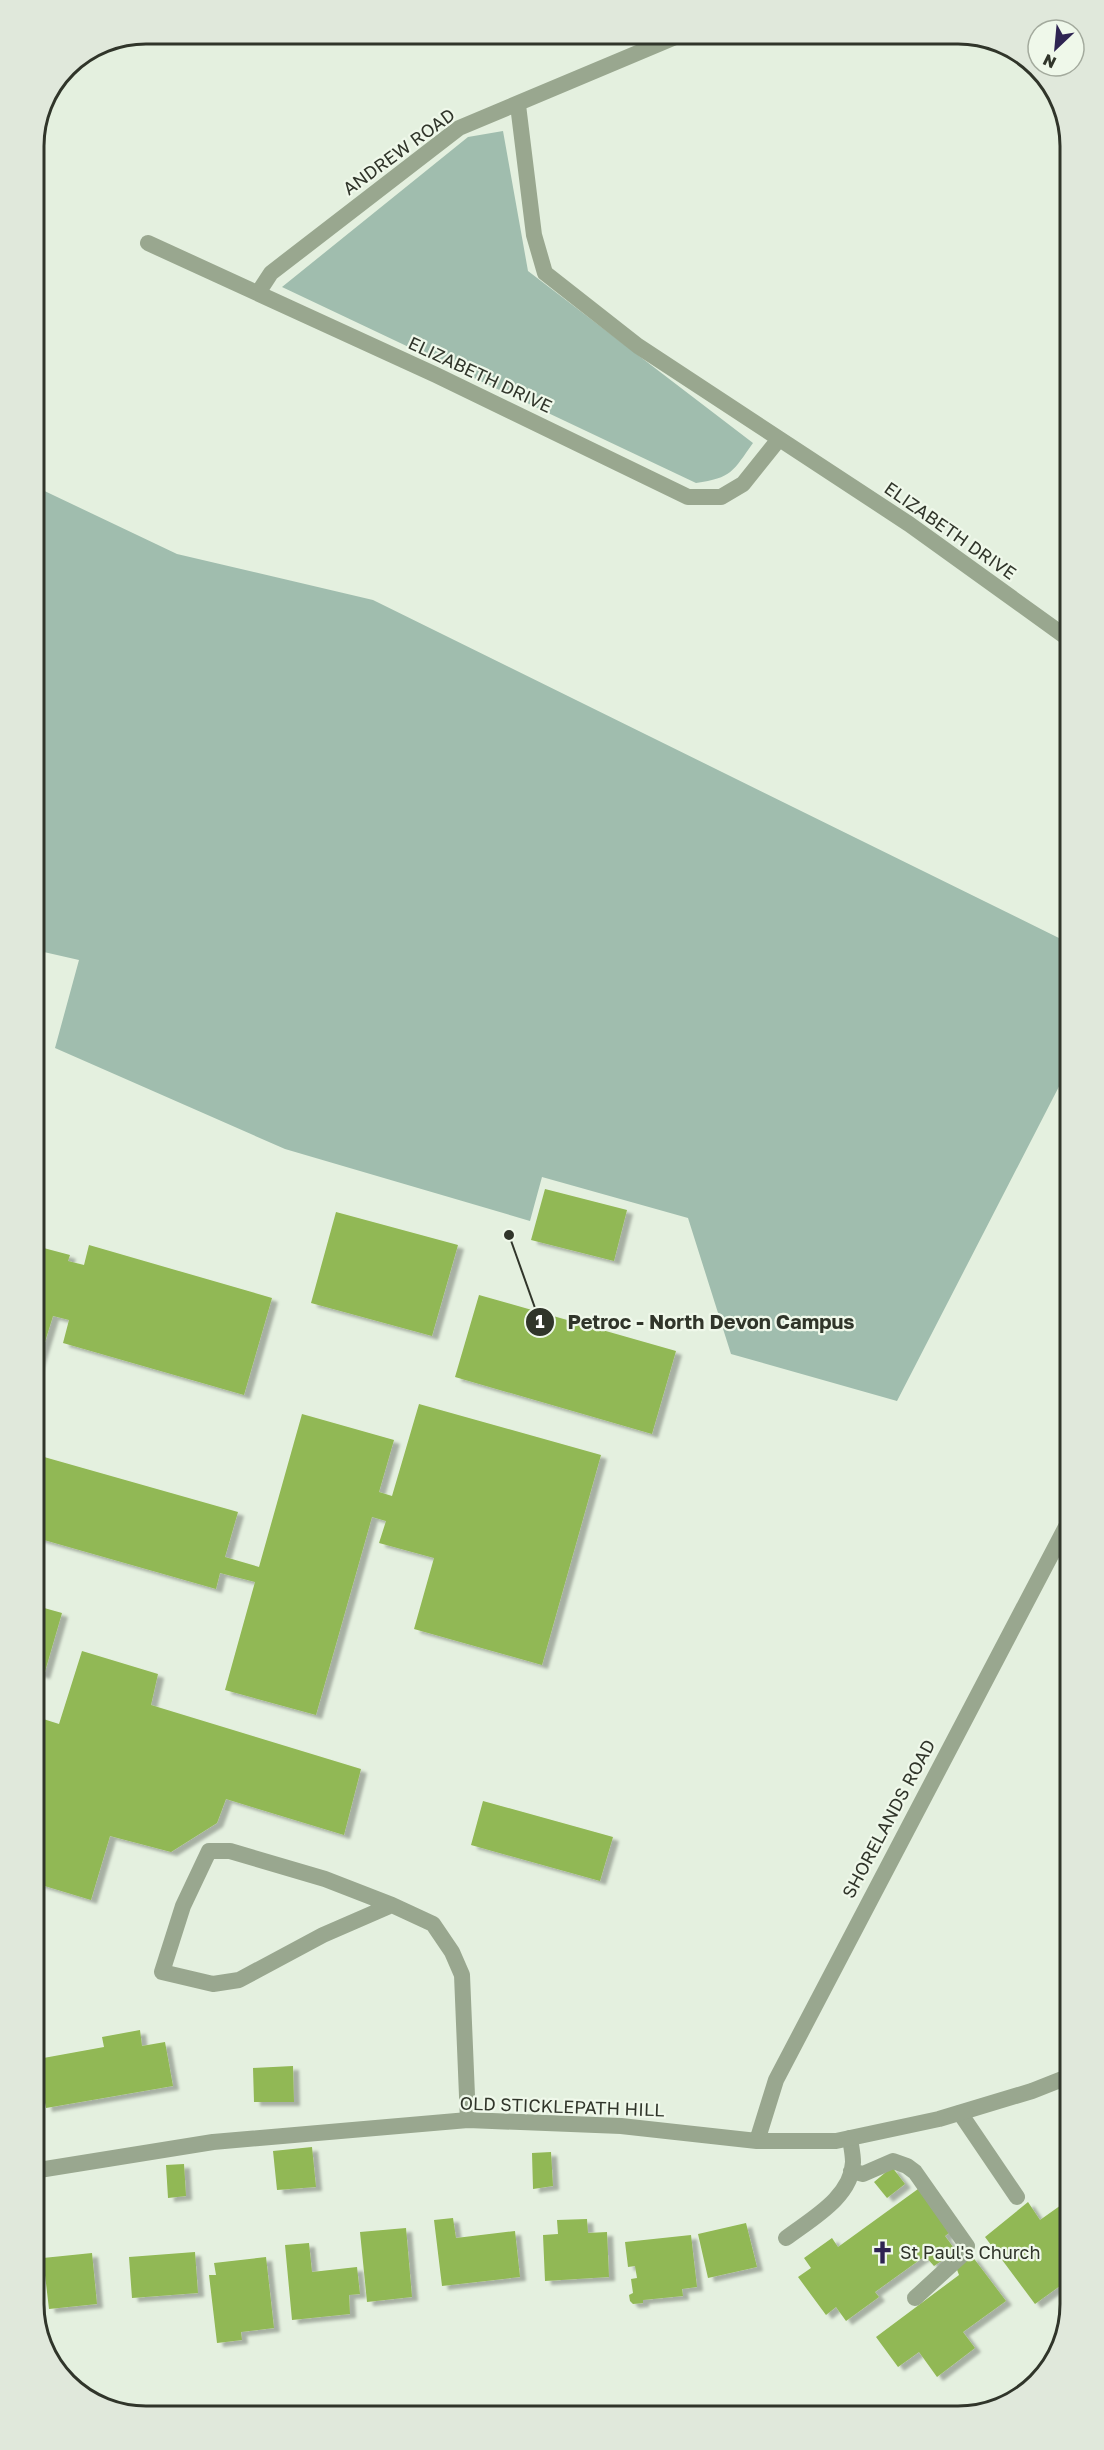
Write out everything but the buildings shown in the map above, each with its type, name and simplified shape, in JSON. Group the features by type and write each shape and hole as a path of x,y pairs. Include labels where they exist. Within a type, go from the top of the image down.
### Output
{"street":[{"name":"ANDREW ROAD","path":"258,293 271,273 459,128 659,44"},
{"name":"ELIZABETH DRIVE","path":"518,105 534,235 545,273 638,346 909,524 1060,634"},
{"name":"ELIZABETH DRIVE","path":"148,243 688,497 721,497 743,484 779,439"},
{"name":"SHORELANDS ROAD","path":"757,2141 781,2069 1060,1538"},
{"path":"392,1905 323,1935 239,1980 213,1984 162,1972 183,1906 209,1851 230,1851 304,1872 392,1905 433,1924 452,1952 462,1975 468,2120"},
{"name":"OLD STICKLEPATH HILL","path":"44,2169 213,2142 468,2120 621,2126 757,2141 836,2141 939,2119 1032,2091 1060,2080"},
{"path":"960,2113 1017,2197"},
{"path":"786,2238 835,2201 851,2171 853,2161 850,2138"},
{"path":"851,2171 863,2174 892,2161 907,2166 915,2172 967,2246 957,2261 915,2298"}],"green space":[{"path":"503,131 528,271 753,443 736,467 725,476 696,483 282,287 468,137"},
{"path":"44,491 177,554 373,600 1060,939 1060,1085 897,1401 731,1354 688,1218 542,1177 530,1221 285,1149 55,1048 79,960 44,952"}],"place":[{"name":"Petroc - North Devon Campus","path":"509,1235"},
{"name":"St Paul's Church","path":"882,2253"}]}
